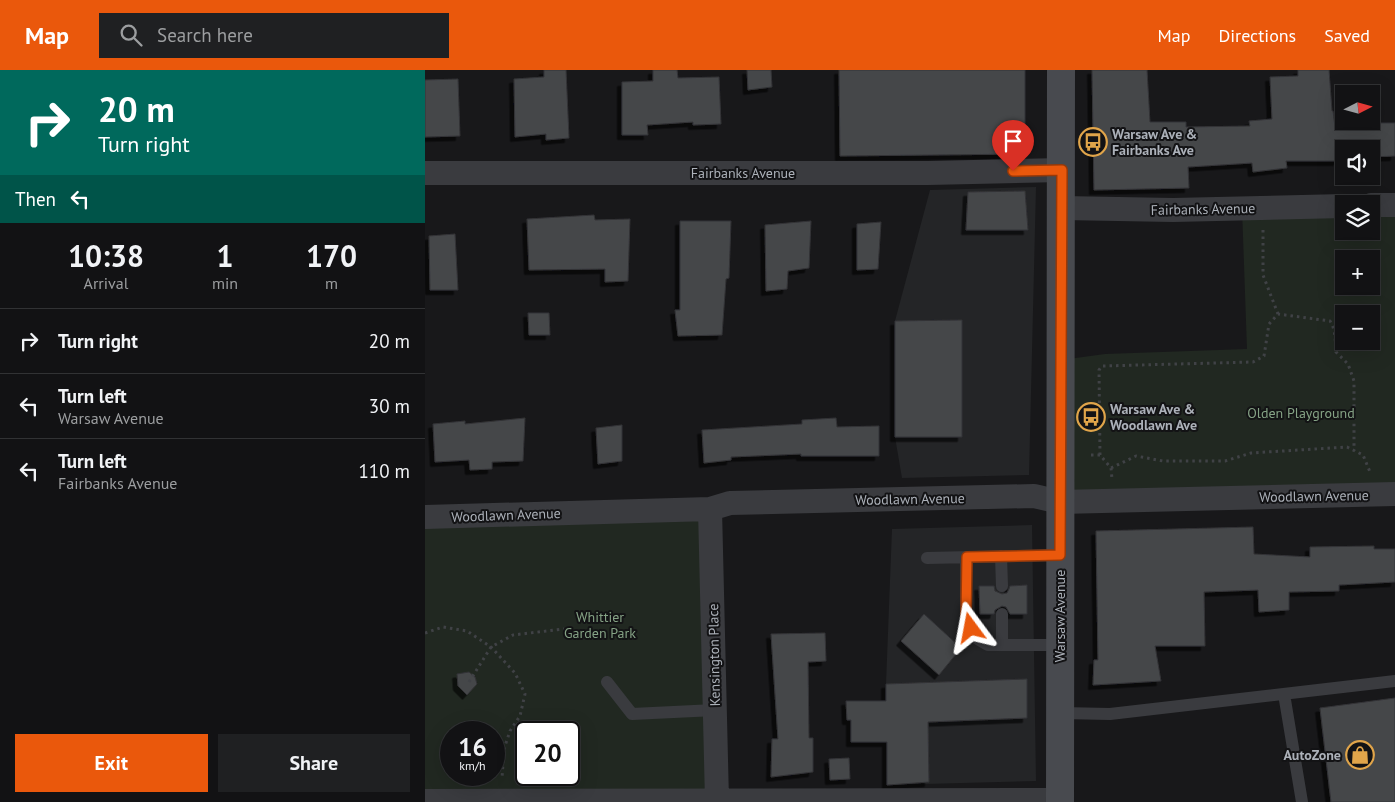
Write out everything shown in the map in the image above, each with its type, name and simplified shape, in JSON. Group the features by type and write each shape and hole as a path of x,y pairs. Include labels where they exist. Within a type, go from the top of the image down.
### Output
{"main road":[{"name":"Warsaw Avenue","path":"1061,70 1061,801"}],"street":[{"name":"Fairbanks Avenue","path":"425,173 928,173 1062,170"},
{"path":"1380,205 1395,205"},
{"name":"Fairbanks Avenue","path":"1062,208 1173,210 1335,206"},
{"name":"Woodlawn Avenue","path":"425,517 710,509 730,502 1034,496 1060,502 1395,494"},
{"name":"Kensington Place","path":"710,509 717,800"},
{"path":"425,801 1061,801"}],"lane":[{"path":"927,558 1060,555"},
{"path":"1001,556 1001,586"},
{"path":"967,557 967,618 977,638 988,645 1060,645"},
{"path":"1002,614 1002,645"},
{"path":"1061,713 1110,714 1395,681"},
{"path":"607,682 632,714 715,710"},
{"path":"1284,694 1302,802"}],"path":[{"path":"1264,208 1263,275 1279,314"},
{"path":"1279,314 1330,320 1333,325 1336,352 1348,364 1354,381 1354,451"},
{"path":"1112,481 1111,468 1100,455 1099,370 1102,366 1253,362 1264,356 1269,324 1279,314"},
{"path":"1111,468 1136,456 1163,461 1225,461 1251,453 1347,447 1363,455 1371,475"},
{"path":"1091,455 1100,455"},
{"path":"425,633 443,627 467,631 491,647 515,673 525,694 520,716 510,731 504,748 501,801"},
{"path":"469,682 491,647 513,635 564,629"}],"shaded area":[{"path":"1036,187 1029,475 902,478 895,437 895,321 930,190"},
{"path":"1032,525 1036,781 887,785 886,684 892,529"}],"green space":[{"name":"Olden Playground","path":"1380,205 1395,205 1395,494 1060,502 1061,360 1105,354 1247,349 1242,208 1335,206 1335,240 1380,240"},
{"name":"Whittier Garden Park","path":"710,509 717,801 425,801 425,517"}],"building":[{"path":"544,70 566,70 569,138 546,140 546,134 515,137 514,79 544,77"},
{"path":"653,70 677,70 678,78 719,77 721,124 693,125 693,122 647,125 648,135 622,135 622,82 653,81"},
{"path":"747,70 771,70 772,87 748,90"},
{"path":"839,70 1025,70 1025,154 840,156"},
{"path":"1092,70 1147,70 1150,122 1186,122 1186,127 1250,126 1249,121 1272,119 1270,77 1298,76 1298,70 1329,70 1335,130 1380,130 1380,123 1395,123 1395,156 1380,157 1380,140 1335,140 1335,161 1286,161 1287,168 1253,172 1252,163 1188,167 1189,188 1094,190"},
{"path":"458,79 460,136 425,137 425,80"},
{"path":"1025,191 1028,230 966,230 968,192"},
{"path":"594,215 595,220 630,219 628,281 605,282 605,269 529,270 527,219"},
{"path":"680,221 731,221 729,278 726,279 722,335 678,336 675,310 680,310"},
{"path":"811,221 809,268 788,271 787,289 766,291 765,225"},
{"path":"881,222 878,269 857,270 857,224"},
{"path":"455,234 458,290 430,290 429,236"},
{"path":"528,313 549,313 550,335 529,335"},
{"path":"962,320 962,437 895,437 895,321"},
{"path":"525,418 523,461 492,462 492,469 470,470 469,460 435,462 433,424 465,421 465,424"},
{"path":"836,418 837,427 879,426 879,456 801,456 801,454 731,457 731,460 704,463 702,430 802,424 802,420"},
{"path":"622,425 622,461 598,464 596,428"},
{"path":"1253,527 1254,554 1310,557 1310,547 1374,546 1374,549 1395,549 1395,582 1339,585 1339,591 1289,592 1289,610 1259,612 1258,590 1204,592 1205,646 1155,646 1161,681 1093,685 1094,660 1098,660 1096,531"},
{"path":"1027,585 1027,614 1010,614 1006,607 1002,606 995,610 994,614 980,614 979,586 994,586 995,591 1002,594 1007,593 1010,586"},
{"path":"924,614 961,648 939,675 901,641"},
{"path":"825,633 826,661 808,662 809,738 813,738 813,772 771,777 772,739 778,739 771,634"},
{"path":"469,672 475,677 477,684 467,695 458,686 457,674"},
{"path":"1027,679 1027,718 928,722 929,782 887,785 887,742 851,742 851,720 847,720 846,701 886,701 886,684"},
{"name":"AutoZone","path":"1395,698 1395,802 1331,802 1320,708"},
{"path":"849,758 850,779 830,780 829,759"}],"place":[{"name":"Warsaw Ave & Fairbanks Ave","path":"1093,142"},
{"name":"Warsaw Ave & Woodlawn Ave","path":"1091,417"},
{"name":"AutoZone","path":"1360,755"}],"route":[{"path":"971,628 966,616 967,557 1060,555 1062,170 1013,171"}]}
